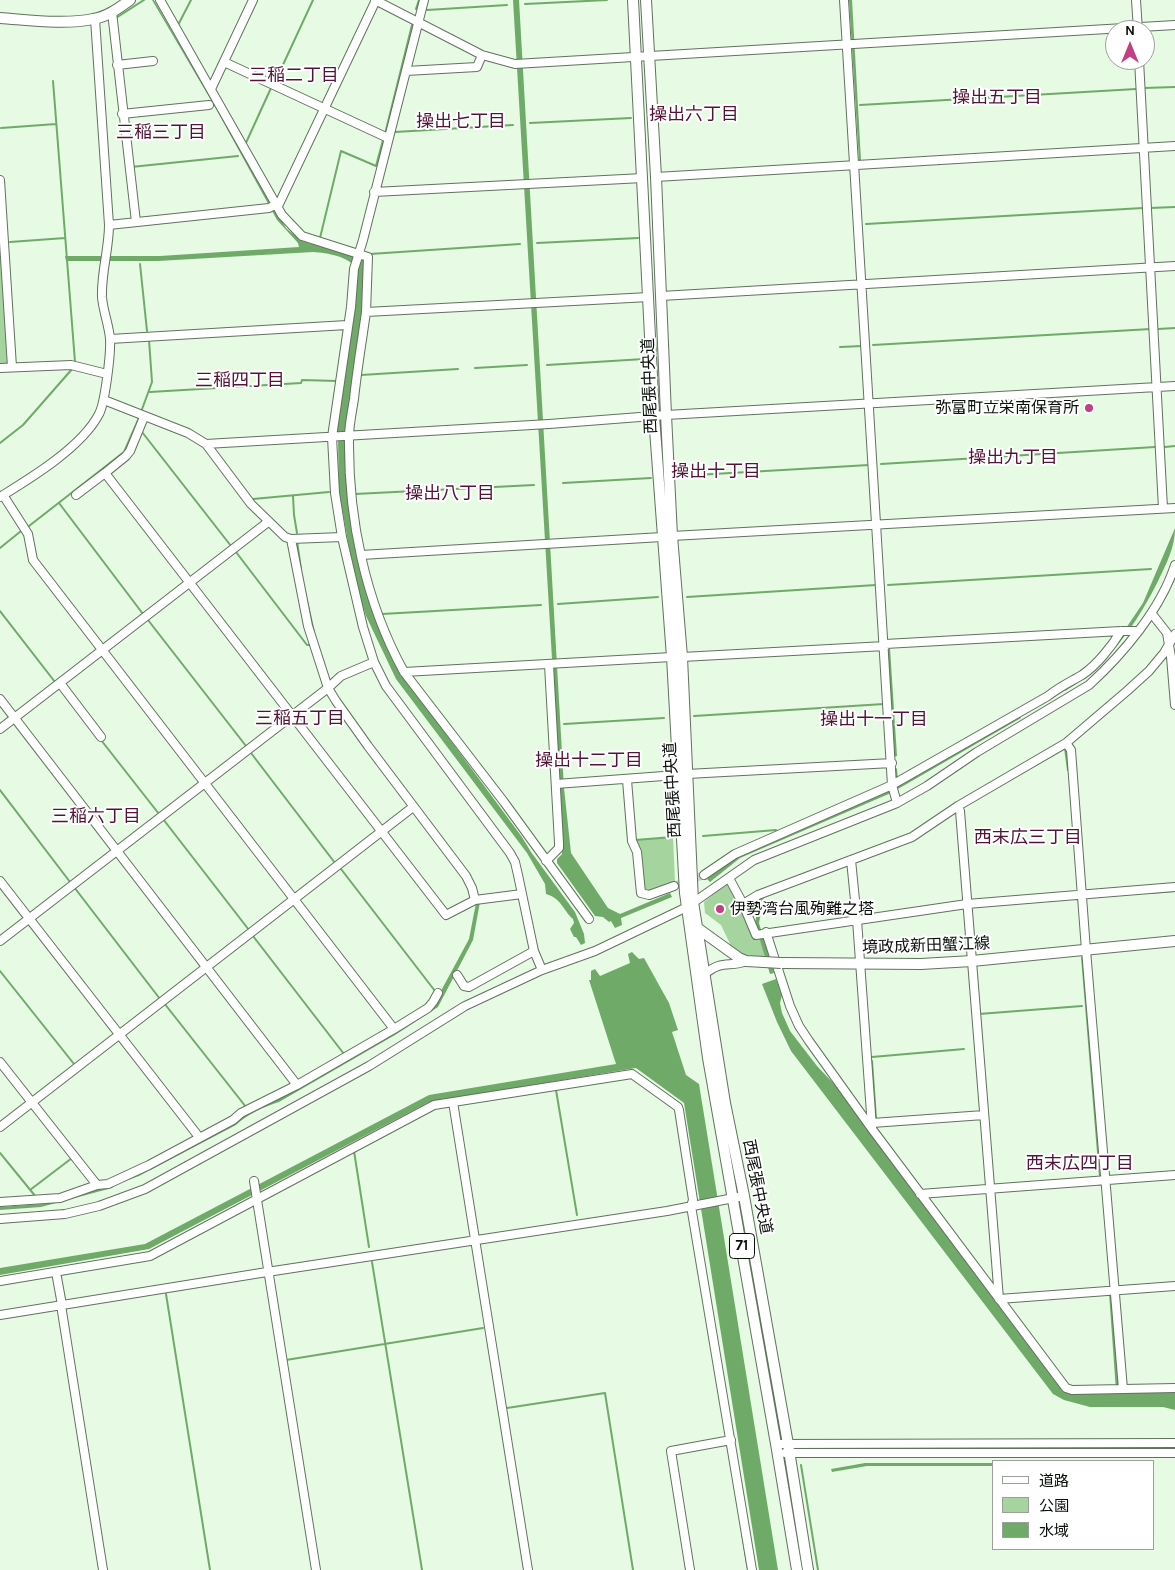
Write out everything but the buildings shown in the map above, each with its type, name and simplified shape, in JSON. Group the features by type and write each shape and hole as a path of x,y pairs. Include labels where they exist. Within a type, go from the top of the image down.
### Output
{"main road":[{"path":"0,18 65,21 95,19 112,12 130,0"},
{"name":"西尾張中央道","path":"633,0 654,416 667,536 677,657 690,905 708,1058 735,1198 788,1448 808,1570"},
{"name":"西尾張中央道","path":"646,0 666,415 667,536"},
{"name":"西尾張中央道","path":"693,925 705,974 725,1103 735,1198 797,1570"},
{"name":"境政成新田蟹江線","path":"693,925 739,958 746,961 781,963 860,964 972,961 1175,941"}],"street":[{"path":"160,0 211,88 275,206 282,215 302,236 368,257 366,312 348,435 351,501 361,555 377,615 404,672 504,802 589,919"},
{"path":"211,88 254,0"},
{"path":"275,206 376,0 482,55 515,64 1105,30"},
{"path":"424,0 354,269 334,436 335,492 342,536 363,627 374,662 386,686 515,862 534,951 542,970"},
{"path":"844,0 885,645 892,785 897,802"},
{"path":"1136,0 1137,20"},
{"path":"112,12 122,114 136,222"},
{"path":"95,19 109,225 109,241 105,258 102,298 110,339 104,400 100,413 91,428 56,460 1,496 28,534 33,560 394,1029"},
{"path":"1155,27 1175,25"},
{"path":"406,71 477,67 482,55"},
{"path":"117,65 153,62"},
{"path":"224,62 388,138"},
{"path":"1140,70 1163,508"},
{"path":"122,114 209,105"},
{"path":"656,177 1175,146"},
{"path":"374,192 643,178"},
{"path":"0,180 12,367"},
{"path":"109,225 275,206"},
{"path":"661,296 1175,266"},
{"path":"366,312 649,297"},
{"path":"110,339 348,325"},
{"path":"0,368 71,364 107,374"},
{"path":"206,444 1175,386"},
{"path":"104,400 188,433 206,444 235,485 268,522 285,537 291,539 342,536"},
{"path":"76,495 126,456 130,451 144,417"},
{"path":"104,472 446,914 475,900 522,894"},
{"path":"361,555 1175,508"},
{"path":"0,729 268,522"},
{"path":"291,539 308,626 328,688 336,702 413,807 466,876 475,900"},
{"path":"0,1219 65,1214 99,1206 145,1189 369,1066 465,1006 542,970 595,951 690,905 754,860 897,802 927,786 1077,684 1101,674 1134,631 1152,614 1173,581 1175,565"},
{"path":"1152,614 1167,633 1175,705"},
{"path":"704,875 735,854 892,785 1048,696 1062,685 1077,684 1121,631"},
{"path":"404,672 1134,631"},
{"path":"743,904 758,895 852,863 912,837 1068,746 1149,671 1170,648 1175,634"},
{"path":"0,941 341,676 374,662"},
{"path":"546,861 559,848 549,665"},
{"path":"60,683 101,737"},
{"path":"0,699 297,1085"},
{"path":"1068,746 1115,1290 1120,1389"},
{"path":"557,784 892,763"},
{"path":"627,780 632,841 637,852 641,892 649,895 674,886"},
{"path":"0,1127 413,807"},
{"path":"959,808 999,1299"},
{"path":"852,863 872,1126"},
{"path":"729,878 743,904 756,935 766,932 967,904 1175,887"},
{"path":"0,881 199,1138"},
{"path":"766,932 790,1006 799,1026 920,1194 1066,1388 1072,1390 1175,1388"},
{"path":"457,975 464,986 469,987 534,951"},
{"path":"705,974 718,965 746,961"},
{"path":"0,1202 60,1198 98,1185 108,1184 149,1165 234,1120 266,1099 276,1097 394,1029 428,1008 438,993"},
{"path":"0,1062 98,1185"},
{"path":"0,1281 150,1256 430,1108 453,1102 632,1074 678,1107 752,1570"},
{"path":"453,1102 528,1570"},
{"path":"872,1126 984,1115"},
{"path":"920,1194 1175,1175"},
{"path":"254,1181 316,1570"},
{"path":"0,1315 268,1272 474,1242 667,1211 735,1198"},
{"path":"56,1272 103,1570"},
{"path":"999,1299 1175,1286"},
{"path":"690,1570 671,1451 731,1440"},
{"path":"777,1449 1175,1443"},
{"path":"788,1448 1175,1453"}],"green space":[{"path":"0,246 8,363 6,365 0,365"},
{"path":"673,837 675,882 654,891 644,890 635,840"},
{"path":"727,883 740,904 754,937 761,938 765,957 743,955 731,946 721,925 705,913 704,902"}],"water":[{"path":"152,0 154,0 286,228 302,241 322,245 366,259 363,306 344,439 346,441 349,504 366,592 403,676 575,912 584,934 585,943 581,945 570,929 574,923 573,919 559,901 546,894 545,884 527,853 396,679 366,616 360,597 358,597 339,491 338,440 336,431 351,338 357,269 343,258 331,254 313,252 158,261 66,261 65,256 160,256 299,247 298,243 277,220 215,107"},
{"path":"513,0 519,0 564,788 571,853 608,908 620,914 670,893 672,897 621,918 622,925 615,928 611,921 609,922 603,917 595,916 557,863 557,859 562,854 559,777"},
{"path":"849,0 852,0 861,160 859,160"},
{"path":"1175,528 1172,548 1165,567 1131,627 1095,669 1065,691 1063,688 1080,678 1122,634 1143,603"},
{"path":"1175,641 1168,656 1156,669 1066,749 957,811 917,839 764,897 759,923 774,973 770,974 755,923 760,897 913,839 962,806 1065,747"},
{"path":"888,648 890,648 897,756 894,757"},
{"path":"1019,715 1021,718 891,793 740,858 710,882 707,879 738,855 889,790"},
{"path":"480,902 473,940 438,1007 395,1035 279,1102 256,1111 236,1125 139,1176 115,1185 112,1188 41,1207 0,1210 0,1207 43,1204 62,1200 136,1173 435,1002 469,939 476,903"},
{"path":"632,952 639,959 644,958 669,1003 678,1030 672,1032 686,1075 699,1084 778,1570 759,1570 684,1103 636,1068 429,1102 149,1249 0,1275 0,1268 145,1244 429,1095 616,1064 589,980 591,980 591,971 595,969 600,976 630,963 628,954"},
{"path":"1081,957 1084,957 1102,1177 1099,1177"},
{"path":"776,979 782,995 780,1003 782,1013 790,1031 863,1120 911,1189 1064,1389 1116,1391 1109,1293 1111,1292 1121,1391 1175,1390 1175,1410 1163,1407 1090,1407 1064,1400 1053,1394 791,1051 762,984"},
{"path":"865,1463 992,1463 992,1466 867,1466 832,1472 831,1469"}],"waterway":[{"path":"116,18 144,0"},
{"path":"177,27 191,0"},
{"path":"275,82 313,0"},
{"path":"416,9 419,0"},
{"path":"525,4 607,0"},
{"path":"427,10 507,5"},
{"path":"385,134 412,25"},
{"path":"53,81 75,362"},
{"path":"1144,88 1175,87"},
{"path":"245,145 271,88"},
{"path":"860,105 1136,89"},
{"path":"530,123 631,118"},
{"path":"1,128 56,124"},
{"path":"395,132 513,125"},
{"path":"320,238 341,151 376,166 383,140"},
{"path":"131,167 238,156"},
{"path":"1150,208 1175,207"},
{"path":"866,224 1143,208"},
{"path":"10,242 65,238"},
{"path":"537,243 638,238"},
{"path":"370,254 520,244"},
{"path":"140,264 147,331"},
{"path":"1158,329 1175,328"},
{"path":"873,345 1151,329"},
{"path":"141,412 152,382 149,340"},
{"path":"840,347 862,346"},
{"path":"547,365 644,359"},
{"path":"475,368 527,365"},
{"path":"0,443 23,425 73,368"},
{"path":"361,375 458,369"},
{"path":"150,392 301,383 302,380 337,381"},
{"path":"29,526 124,452 139,418"},
{"path":"142,432 231,546"},
{"path":"1165,447 1175,446"},
{"path":"881,464 1155,447"},
{"path":"679,476 869,465"},
{"path":"563,483 651,478"},
{"path":"355,494 534,485"},
{"path":"253,499 329,492"},
{"path":"293,496 297,533"},
{"path":"59,503 143,614"},
{"path":"0,548 21,531"},
{"path":"297,541 301,569"},
{"path":"236,552 307,645 311,645"},
{"path":"888,585 1151,569"},
{"path":"687,597 876,585"},
{"path":"304,588 314,632"},
{"path":"558,604 658,597"},
{"path":"382,614 541,605"},
{"path":"0,611 55,682"},
{"path":"148,620 246,746"},
{"path":"694,716 884,704"},
{"path":"564,724 664,718"},
{"path":"101,740 159,814"},
{"path":"1065,748 1068,770"},
{"path":"251,753 335,863"},
{"path":"896,769 897,779"},
{"path":"0,790 70,882"},
{"path":"163,819 249,930"},
{"path":"703,836 776,830"},
{"path":"635,840 673,837"},
{"path":"341,869 435,991"},
{"path":"74,887 160,999"},
{"path":"1150,893 1175,891"},
{"path":"253,936 344,1054"},
{"path":"0,971 74,1064"},
{"path":"164,1003 246,1107"},
{"path":"979,1014 1082,1006"},
{"path":"872,1057 964,1049"},
{"path":"872,1061 876,1118"},
{"path":"556,1090 577,1215"},
{"path":"354,1151 369,1247"},
{"path":"0,1153 36,1197"},
{"path":"30,1190 72,1158"},
{"path":"372,1262 422,1570"},
{"path":"166,1294 210,1570"},
{"path":"286,1360 483,1328"},
{"path":"507,1408 605,1393 633,1570"},
{"path":"801,1465 818,1570"},
{"path":"742,1533 748,1570"}],"tunnel":[{"path":"674,886 704,875"}],"place":[{"name":"弥富町立栄南保育所","path":"1089,408"},
{"name":"伊勢湾台風殉難之塔","path":"720,909"}],"district":[{"name":"三稲二丁目","path":"294,76"},
{"name":"操出五丁目","path":"997,98"},
{"name":"操出六丁目","path":"694,115"},
{"name":"操出七丁目","path":"461,122"},
{"name":"三稲三丁目","path":"161,133"},
{"name":"三稲四丁目","path":"240,381"},
{"name":"操出九丁目","path":"1013,458"},
{"name":"操出十丁目","path":"716,472"},
{"name":"操出八丁目","path":"450,494"},
{"name":"三稲五丁目","path":"300,719"},
{"name":"操出十一丁目","path":"874,720"},
{"name":"操出十二丁目","path":"589,761"},
{"name":"三稲六丁目","path":"96,817"},
{"name":"西末広三丁目","path":"1028,838"},
{"name":"西末広四丁目","path":"1080,1164"}]}
